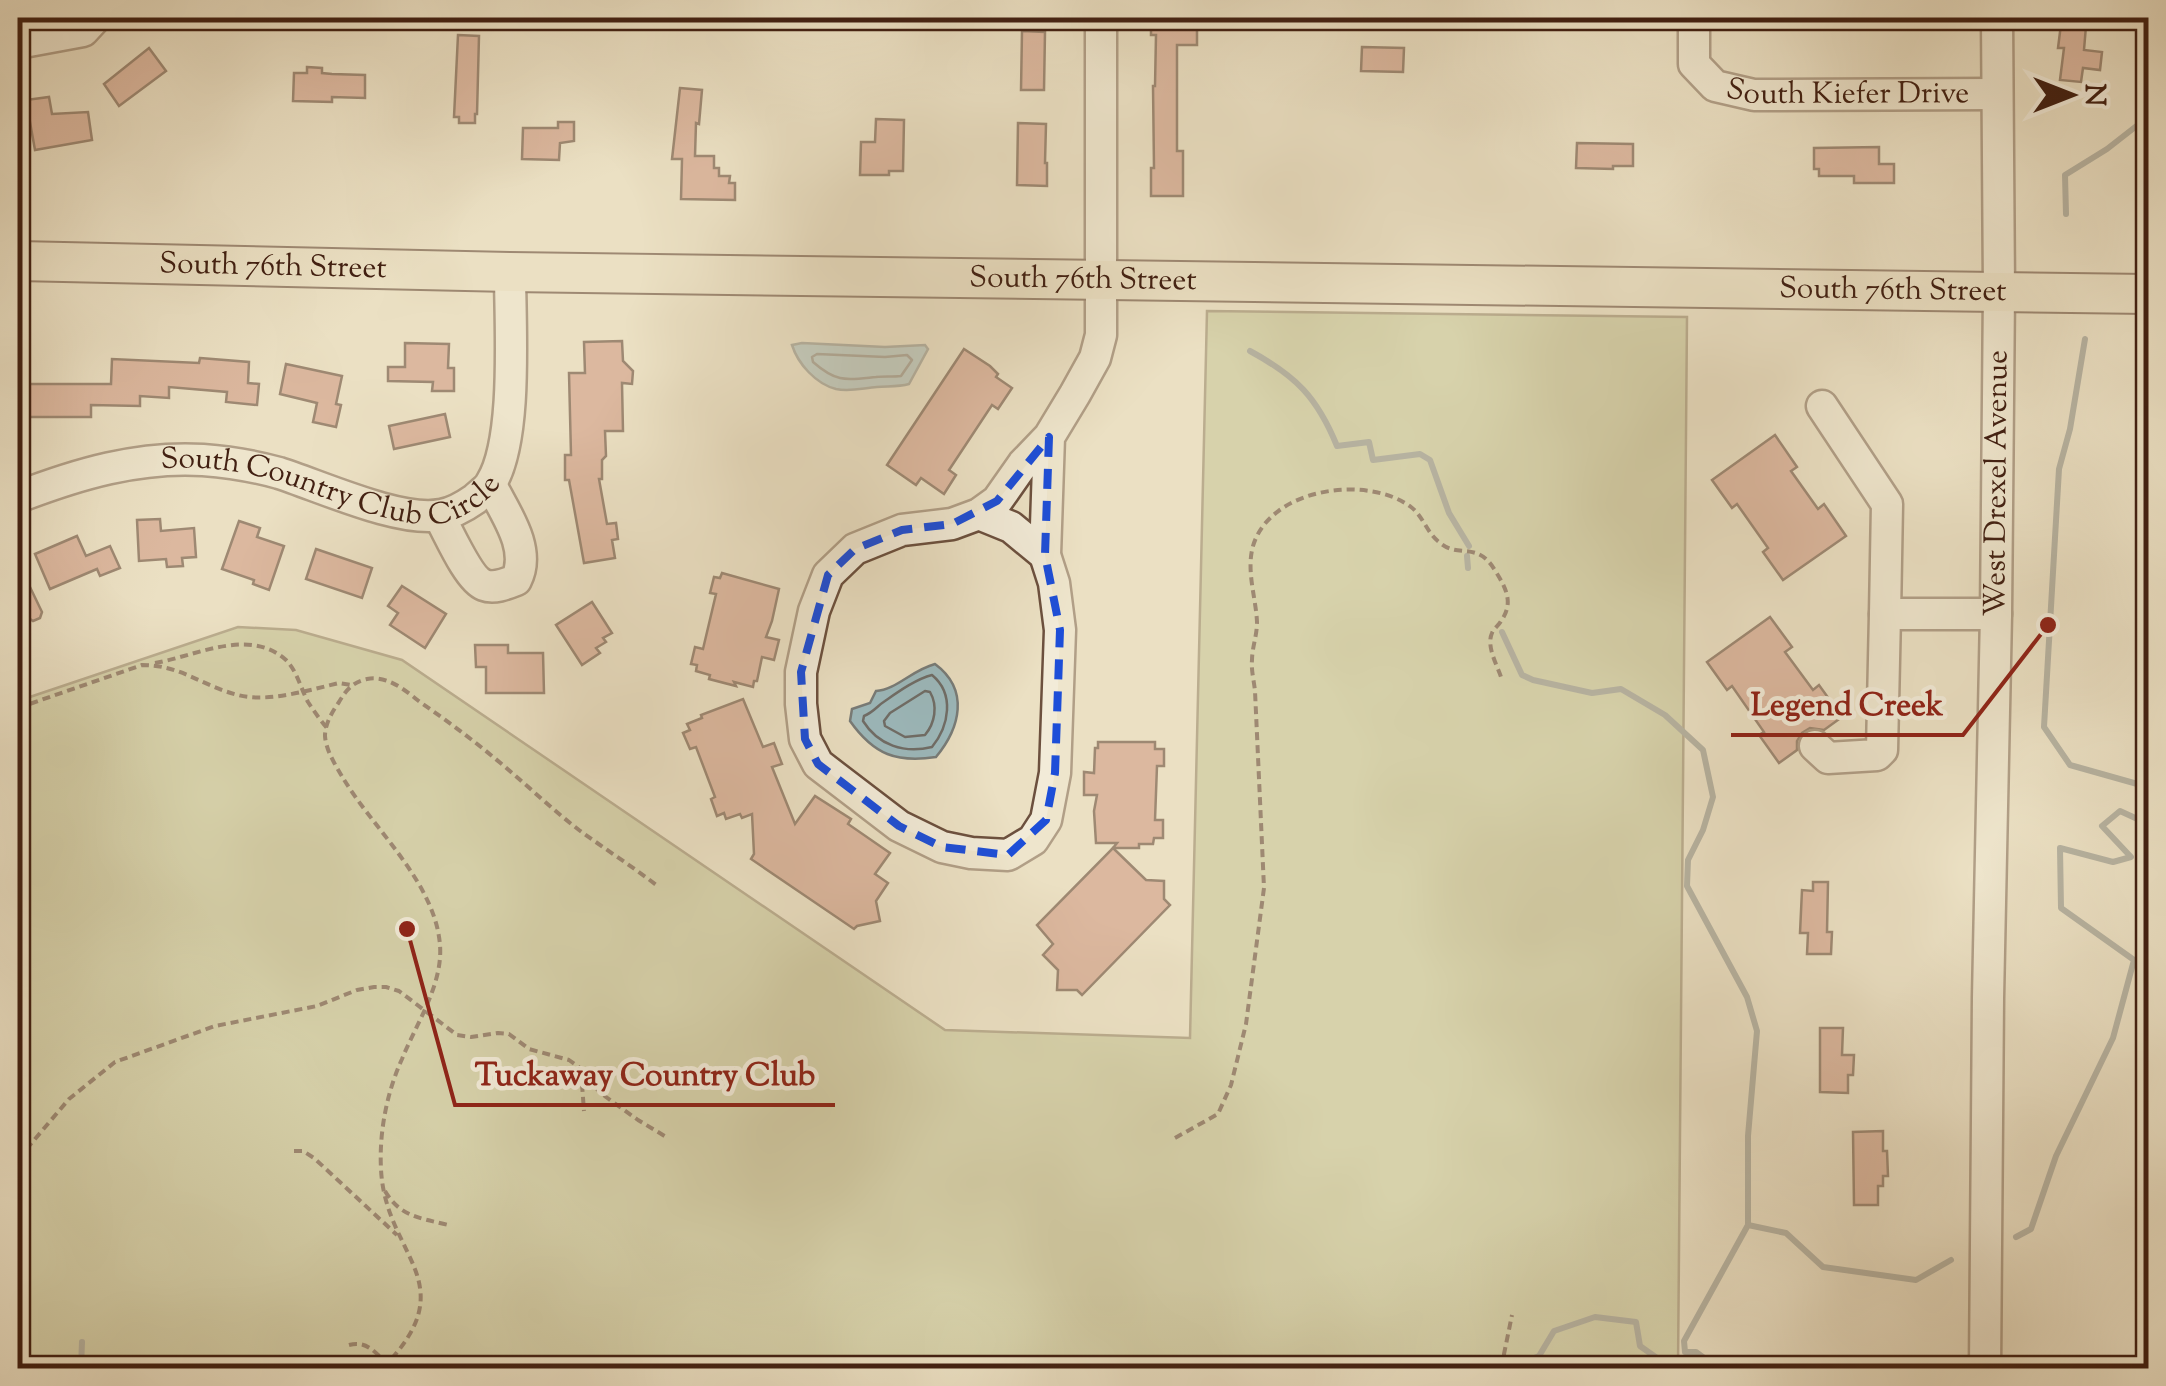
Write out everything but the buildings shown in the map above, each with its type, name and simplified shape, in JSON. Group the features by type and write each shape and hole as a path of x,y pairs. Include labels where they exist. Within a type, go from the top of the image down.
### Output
{"main road":[{"name":"South 76th Street","path":"18,261 510,272 2148,294"}],"street":[{"path":"18,43 83,31 95,18"},
{"path":"1048,437 1045,555 1054,582 1060,630 1055,773 1046,820 1033,840 1008,855 971,854 942,847 899,826 818,764 805,739 801,672 814,611 828,574 855,549 902,530 952,524 979,514 997,501 1048,437 1098,350 1101,18"},
{"name":"South Kiefer Drive","path":"1694,18 1694,64 1715,86 1754,95 1996,94"},
{"name":"West Drexel Avenue","path":"1985,1368 1999,291 1997,18"},
{"name":"South Country Club Circle","path":"18,497 113,466 164,459 238,463 410,514 439,516 466,506 491,485 506,447 510,272"},
{"path":"1815,746 1828,758 1877,755 1882,750 1887,504 1822,406"},
{"path":"439,516 475,580 488,587 516,580 520,544 491,485"},
{"path":"979,514 1010,527 1045,555"},
{"path":"1884,614 1996,614"}],"path":[{"path":"1176,1138 1218,1114 1224,1102 1246,1024 1255,965 1264,888 1252,661 1257,616 1252,580 1253,547 1262,530 1287,505 1322,490 1374,492 1411,507 1434,539 1446,548 1483,555 1489,560 1506,589 1506,614 1492,633 1491,641 1501,677"},
{"path":"18,708 142,665 225,646 249,645 286,660 326,728"},
{"path":"142,665 180,670 207,685 264,699 339,683 384,679 504,765 580,830 658,887"},
{"path":"349,1345 366,1346 385,1366 413,1328 420,1308 422,1287 390,1216 383,1188 382,1143 390,1093 424,1011 441,950 438,924 426,896 358,802 329,752 326,728 350,685"},
{"path":"18,1159 69,1099 98,1074 132,1055 215,1026 316,1006 374,987 400,991 457,1035 508,1034 530,1049 569,1060 606,1097 668,1138"},
{"path":"580,1068 584,1111"},
{"path":"294,1152 314,1158 400,1238"},
{"path":"383,1188 400,1211 448,1224"},
{"path":"1505,1368 1512,1314"}],"highlighted area":[{"path":"1049,437 1045,555 1060,630 1055,773 1046,820 1008,855 942,847 899,826 818,764 805,739 801,672 828,575 855,549 902,530 952,524 997,501"}],"green space":[{"path":"1207,311 1687,317 1678,1368 18,1368 18,701 238,627 296,630 402,660 945,1030 1190,1038"}],"water":[{"path":"792,345 925,345 928,349 909,384 846,390 822,383 809,372"},
{"path":"935,664 946,674 957,697 955,722 944,746 936,757 909,759 877,749 850,721 852,709 870,703 876,691"}],"waterway":[{"path":"2066,214 2065,175 2148,117"},
{"path":"2085,339 2059,469 2044,727 2070,765 2148,787"},
{"path":"1250,351 1303,390 1337,446 1369,442 1373,460 1420,454 1430,460 1449,513 1469,546"},
{"path":"1467,556 1468,568"},
{"path":"1502,632 1522,675 1592,693 1621,689 1665,715 1703,750 1713,797 1688,860 1687,886 1747,997 1757,1031 1748,1136 1748,1225"},
{"path":"2016,1237 2031,1229 2056,1156 2113,1038 2134,960 2061,908 2060,848 2113,862 2131,857 2102,826 2120,811 2144,822 2148,796"},
{"path":"1701,1368 1704,1358 1696,1352 1685,1352 1684,1341 1748,1225 1786,1233 1823,1267 1916,1280 1951,1260"},
{"path":"1514,1367 1539,1356 1554,1331 1595,1317 1636,1322 1640,1346 1676,1368"},
{"path":"81,1368 82,1342"}],"place":[{"name":"Legend Creek","path":"2048,625"},
{"name":"Tuckaway Country Club","path":"407,929"}]}
